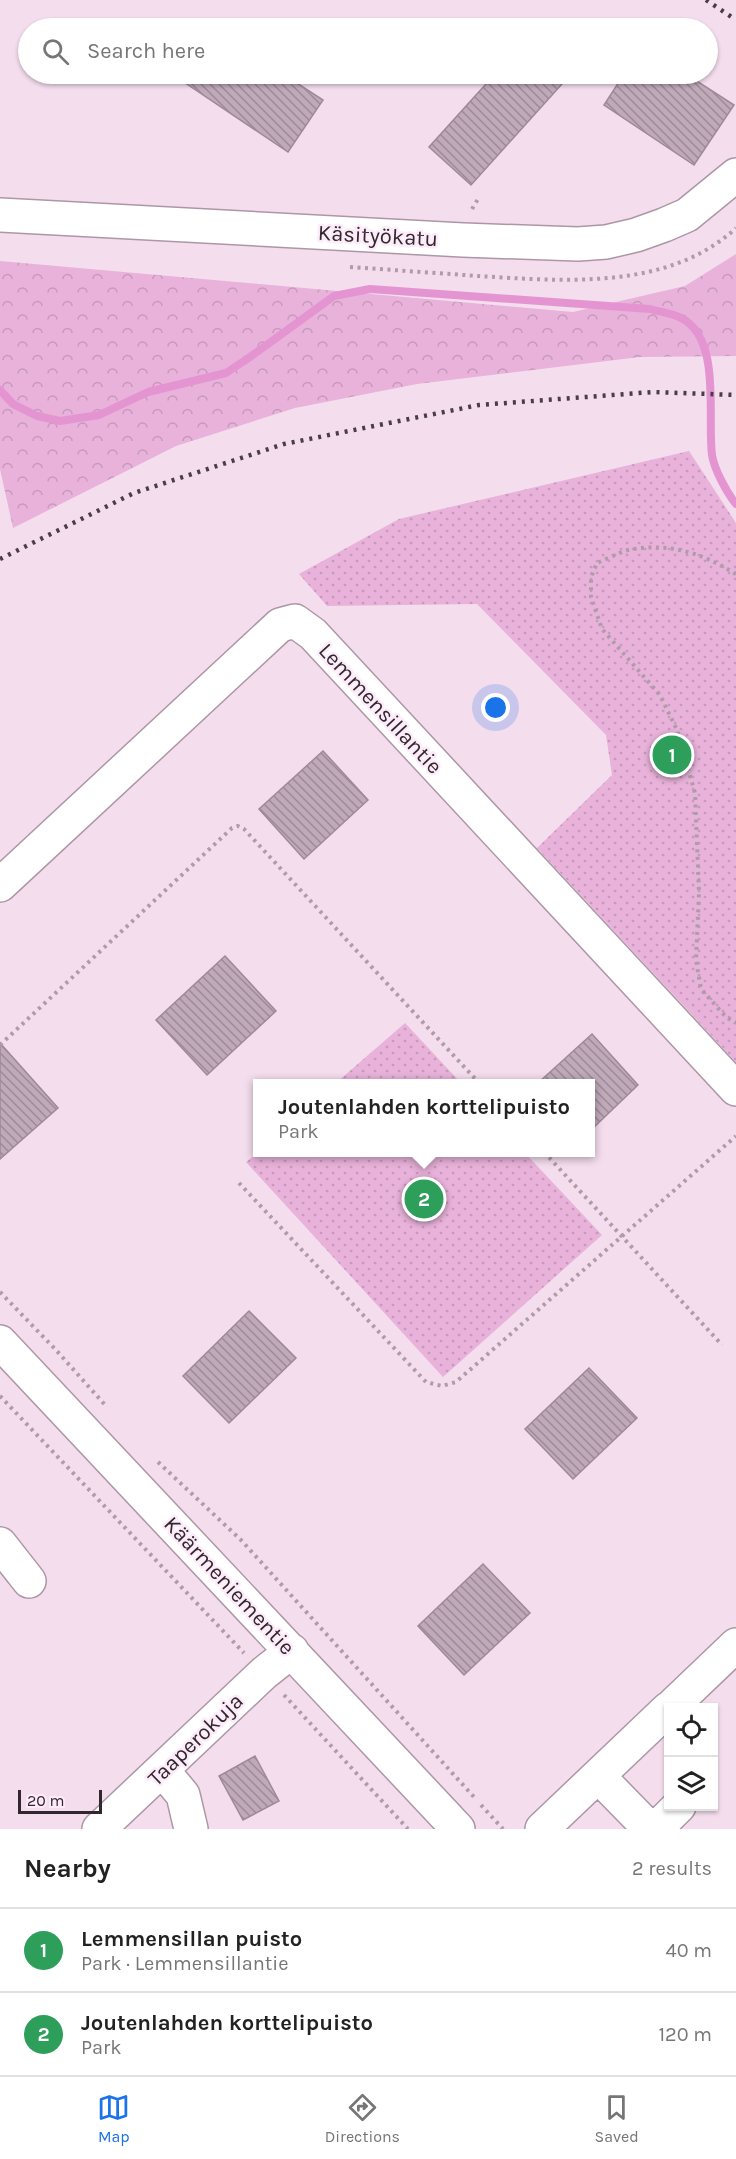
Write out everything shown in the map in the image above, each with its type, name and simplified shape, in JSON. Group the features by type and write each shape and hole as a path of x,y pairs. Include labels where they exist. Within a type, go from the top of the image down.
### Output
{"street":[{"name":"Käsityökatu","path":"0,215 578,244 626,238 687,215 736,174"},
{"name":"Lemmensillantie","path":"0,885 280,625 295,621 314,634 736,1089"},
{"name":"Käärmeniementie","path":"0,1342 458,1829"},
{"path":"0,1544 29,1581"},
{"path":"680,1703 736,1645"},
{"name":"Taaperokuja","path":"99,1829 163,1771 264,1673 292,1651"},
{"path":"542,1829 664,1719"},
{"path":"163,1771 183,1795 191,1829"},
{"path":"598,1776 650,1829"},
{"path":"656,1829 674,1811"}],"path":[{"path":"736,574 690,551 657,548 627,550 597,563 591,577 591,597 602,629 660,695 677,730 695,793 699,893 696,960 701,989 726,1017 736,1023"},
{"path":"0,1045 232,828 238,826 244,829 476,1079"},
{"path":"239,1183 426,1382 442,1386 456,1382 736,1136"},
{"path":"549,1157 722,1345"},
{"path":"0,1292 112,1412"},
{"path":"0,1396 249,1658"},
{"path":"157,1461 241,1540 502,1829"},
{"path":"280,1691 408,1829"}],"green space":[{"path":"736,254 736,356 640,357 417,384 295,408 176,446 13,528 0,469 0,261 573,312 685,286"},
{"path":"689,451 736,523 736,1062 537,848 612,775 606,735 477,604 327,606 299,574 399,519"},
{"path":"405,1023 457,1079 341,1079"},
{"path":"253,1156 529,1157 602,1235 443,1377 246,1162"}],"building":[{"path":"187,84 298,84 323,100 288,152"},
{"path":"486,84 562,84 471,185 429,147"},
{"path":"618,84 701,84 734,105 694,165 604,105"},
{"path":"323,751 368,800 304,859 259,809"},
{"path":"225,956 276,1011 207,1075 156,1020"},
{"path":"592,1034 638,1085 595,1126 595,1079 542,1079"},
{"path":"0,1043 58,1108 0,1159"},
{"path":"249,1311 296,1358 229,1423 183,1376"},
{"path":"589,1368 637,1418 573,1479 525,1429"},
{"path":"483,1564 530,1613 464,1675 418,1626"},
{"path":"255,1756 279,1801 243,1820 219,1776"}],"waterway":[{"path":"0,390 13,404 37,416 60,421 99,415 148,392 226,373 334,296 370,289 650,309 681,318 694,328 702,342 708,360 710,380 712,455 721,481 736,504"}],"railway":[{"path":"706,0 736,20"},
{"path":"0,559 134,493 284,444 479,405 653,392 736,395"}],"place":[{"name":"Lemmensillan puisto","path":"672,755"},
{"name":"Joutenlahden korttelipuisto","path":"424,1199"}]}
